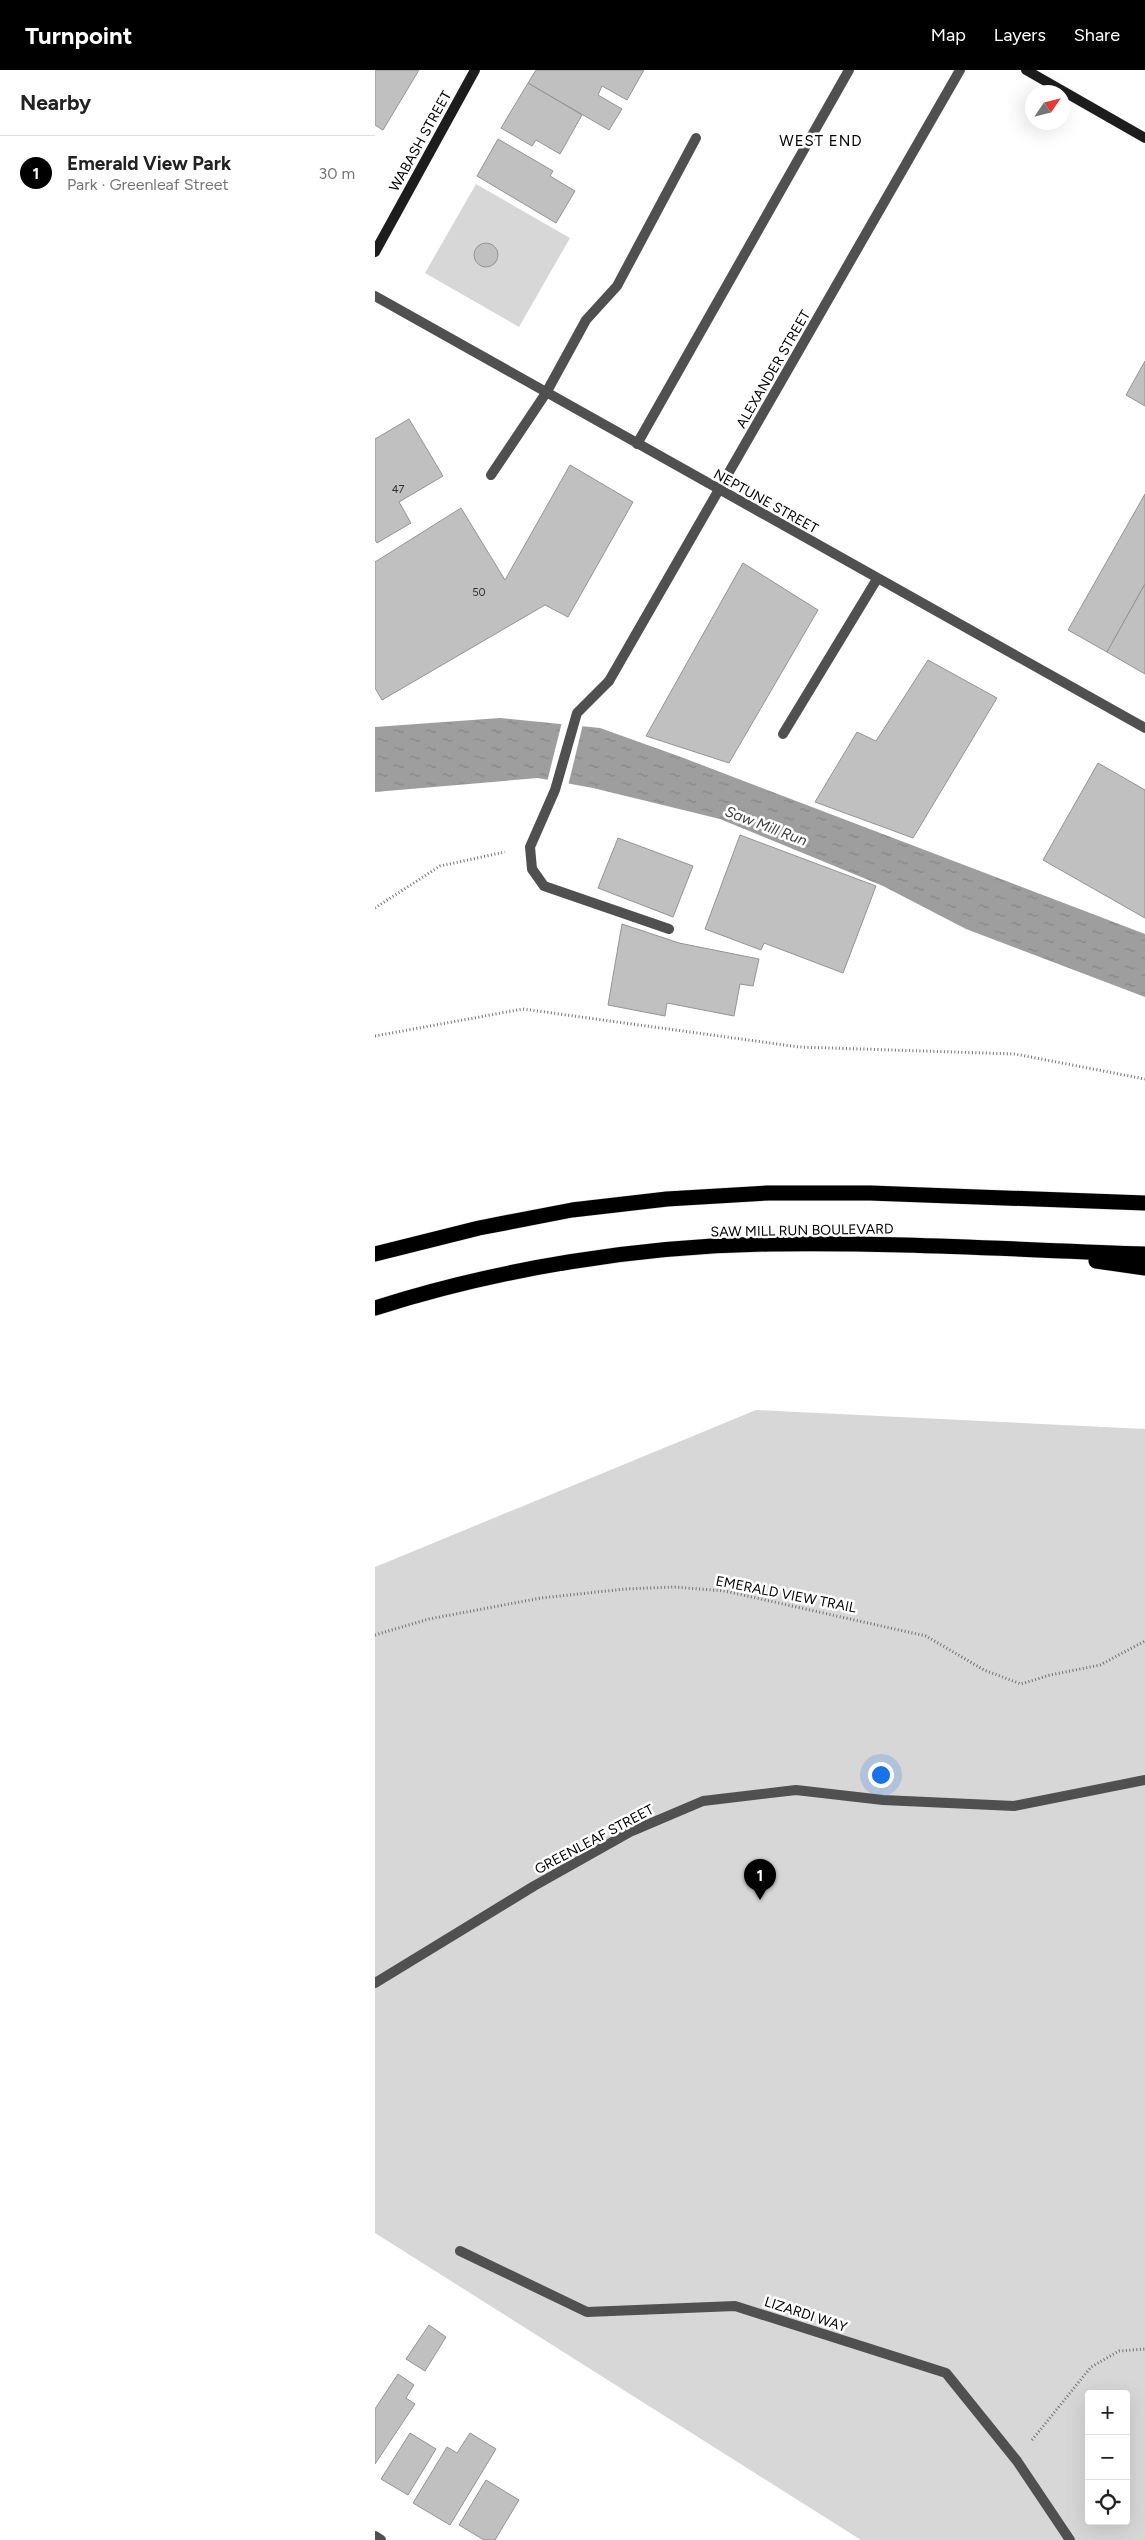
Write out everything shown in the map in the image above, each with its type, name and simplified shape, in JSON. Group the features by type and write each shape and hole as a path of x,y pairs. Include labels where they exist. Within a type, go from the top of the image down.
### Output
{"highway":[{"path":"375,1254 479,1228 554,1214 667,1198 768,1193 861,1193 1145,1203"},
{"name":"SAW MILL RUN BOULEVARD","path":"375,1308 490,1278 580,1261 671,1249 769,1244 1145,1254"},
{"path":"998,1249 1145,1268"}],"main road":[{"name":"WABASH STREET","path":"375,252 475,70"},
{"path":"1026,70 1145,138"}],"street":[{"path":"637,444 849,70"},
{"name":"ALEXANDER STREET","path":"530,847 555,790 577,713 609,682 960,70"},
{"path":"491,475 546,393 586,320 617,286 696,138"},
{"name":"NEPTUNE STREET","path":"375,296 1145,728"},
{"path":"783,734 877,579"},
{"path":"530,847 532,869 544,886 669,929"},
{"name":"GREENLEAF STREET","path":"375,1983 534,1886 622,1836 703,1801 796,1790 883,1800 1015,1806 1145,1780"},
{"name":"LIZARDI WAY","path":"460,2251 587,2312 735,2306 946,2373 1017,2461 1070,2540"},
{"path":"375,2536 381,2540"}],"path":[{"path":"375,908 440,866 530,847"},
{"path":"375,1036 523,1009 799,1047 1015,1054 1145,1079"},
{"name":"EMERALD VIEW TRAIL","path":"375,1634 429,1619 541,1598 625,1589 674,1587 725,1591 926,1636 984,1670 1021,1684 1050,1675 1100,1664 1145,1641"},
{"path":"1017,2461 1091,2367 1119,2351 1145,2349"}],"shaded area":[{"path":"476,184 570,238 519,327 425,273"},
{"path":"756,1410 1145,1429 1145,2540 861,2540 375,2233 375,1567"}],"water":[{"name":"Saw Mill Run","path":"500,718 600,728 681,757 1145,934 1145,997 966,929 883,886 720,819 593,788 538,778 375,792 375,727"}],"pier":[{"path":"562,722 583,724 568,786 547,782"}],"building":[{"path":"375,70 419,70 383,130 375,125"},
{"path":"536,70 644,70 627,100 602,86 598,95 622,109 609,130 528,83"},
{"path":"528,83 582,115 560,154 536,140 532,146 501,128"},
{"path":"498,139 553,171 550,176 575,191 556,223 477,176"},
{"path":"486,243 495,246 498,255 495,264 486,267 477,264 474,255 477,246"},
{"path":"1145,361 1145,406 1126,395"},
{"path":"409,419 443,476 399,502 411,523 377,543 375,540 375,439"},
{"path":"570,465 633,502 568,617 545,605 382,700 375,688 375,562 461,508 505,580"},
{"path":"1145,494 1145,584 1107,652 1068,630"},
{"path":"743,563 818,610 729,763 646,736"},
{"path":"1145,584 1145,674 1107,652"},
{"path":"928,660 997,698 913,838 815,802 857,732 876,741"},
{"path":"1098,763 1145,790 1145,918 1043,860"},
{"path":"740,835 876,886 843,973 764,943 761,950 705,929"},
{"path":"618,838 693,866 673,917 598,888"},
{"path":"622,924 679,943 759,959 753,986 740,984 734,1016 667,1003 665,1016 608,1005"},
{"path":"429,2325 446,2337 425,2371 406,2359"},
{"path":"398,2374 414,2385 406,2398 415,2404 375,2464 375,2409"},
{"path":"410,2433 436,2449 408,2495 381,2479"},
{"path":"470,2433 496,2449 450,2525 413,2503 447,2447 457,2453"},
{"path":"486,2480 519,2500 495,2540 484,2540 459,2525"}],"place":[{"name":"Emerald View Park","path":"760,1900"}],"district":[{"name":"WEST END","path":"821,141"}]}
